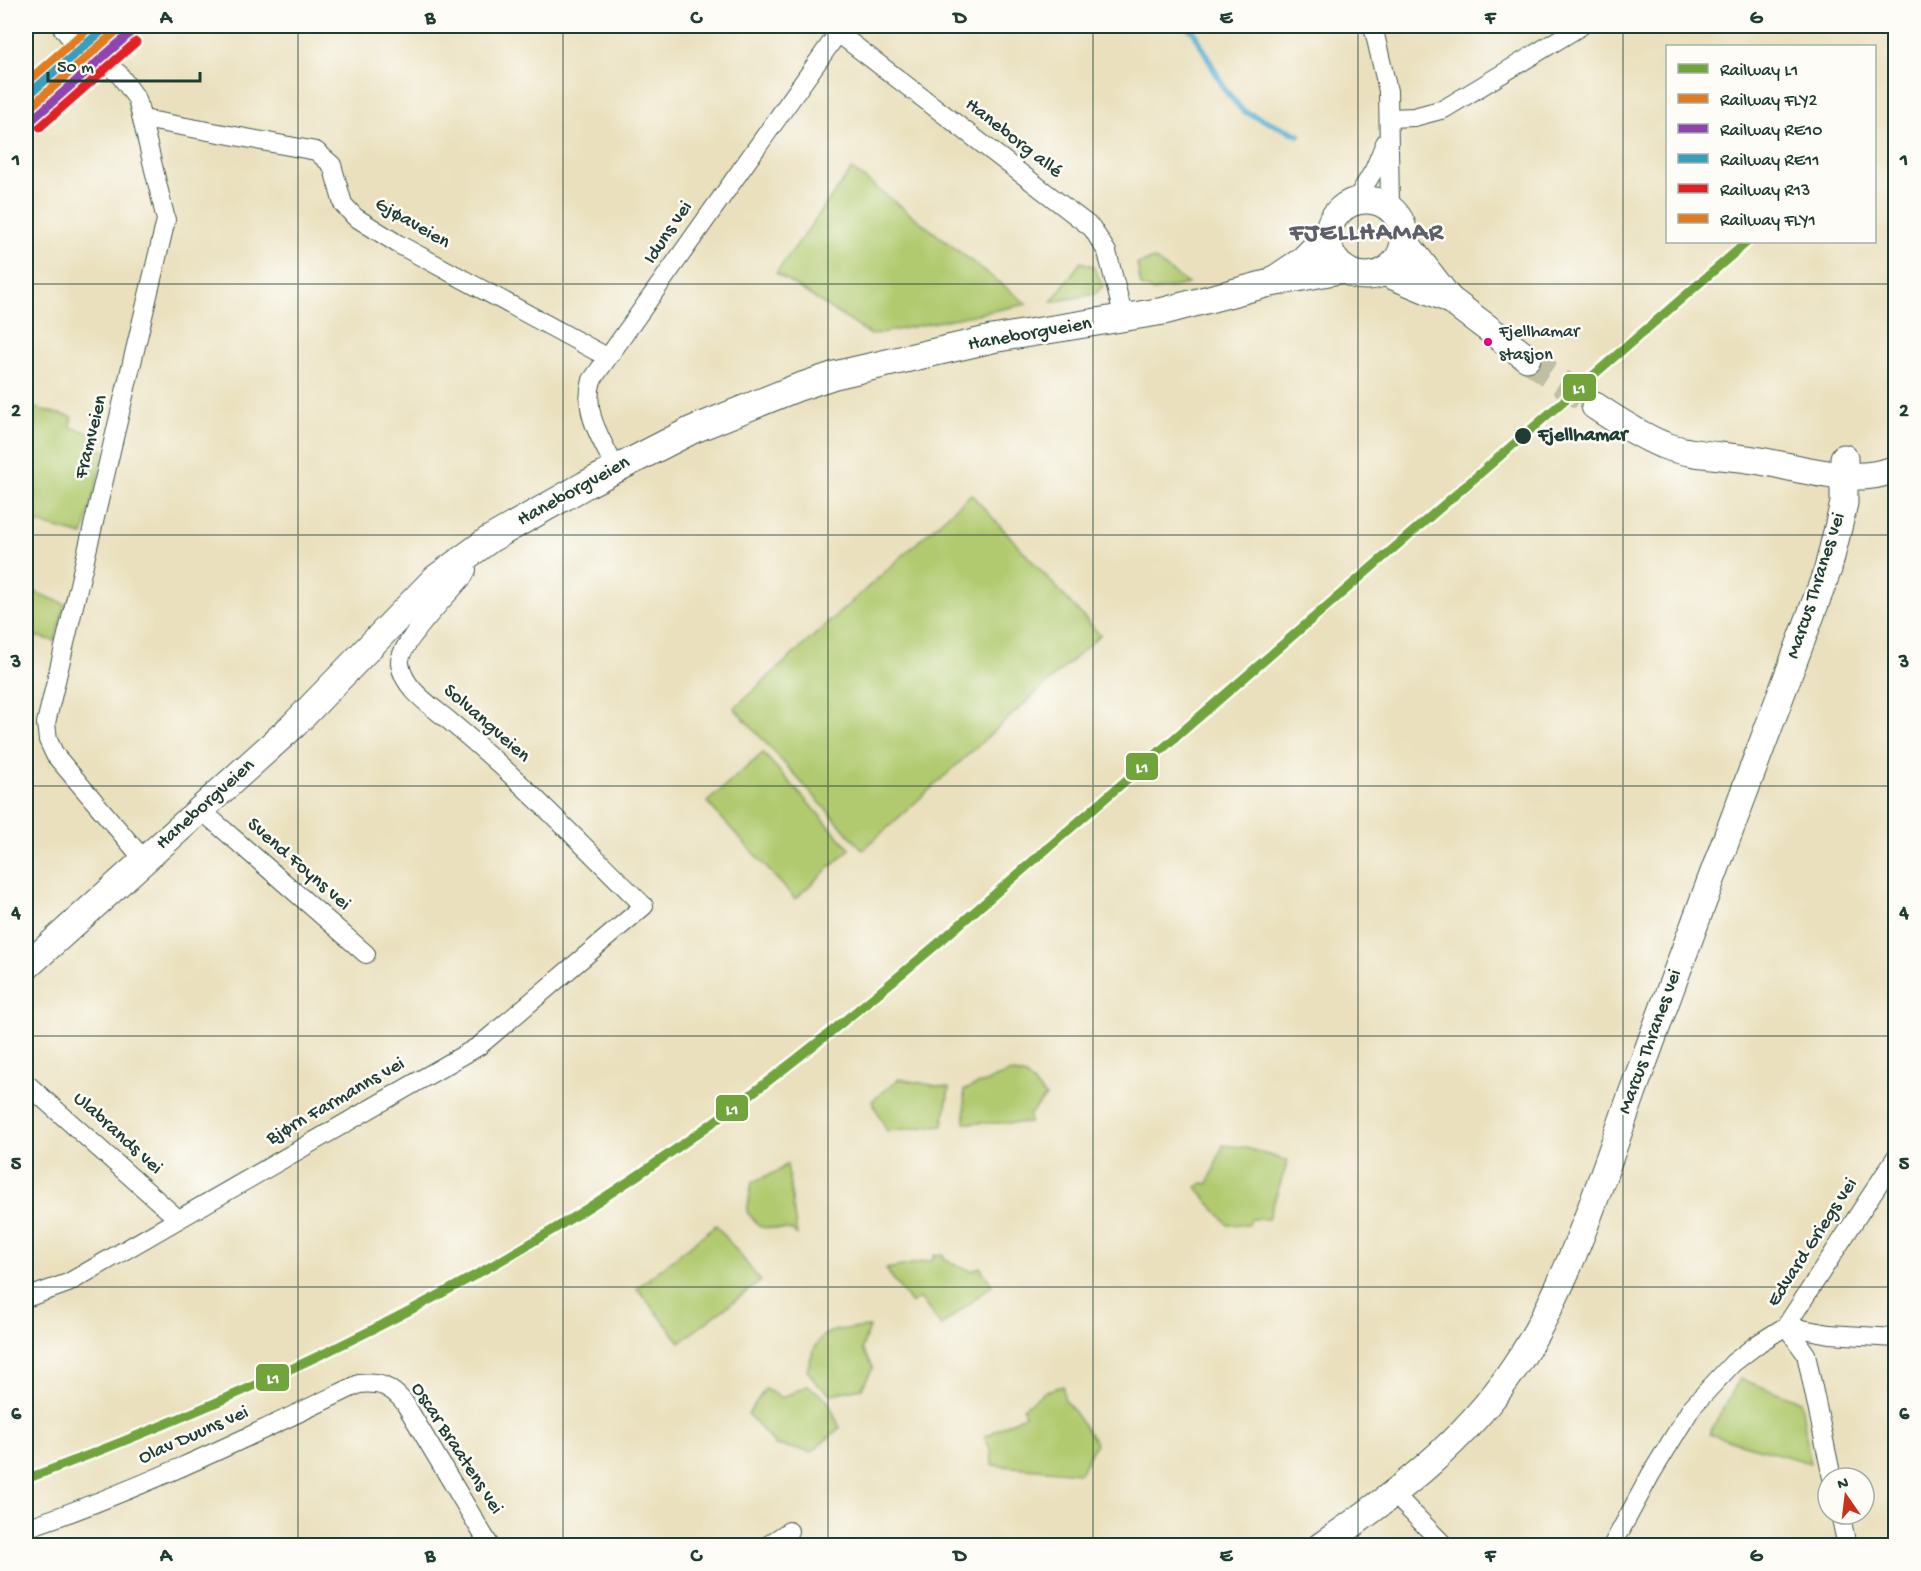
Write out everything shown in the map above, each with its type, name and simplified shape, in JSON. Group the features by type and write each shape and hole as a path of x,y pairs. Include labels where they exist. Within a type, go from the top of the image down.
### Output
{"main road":[{"path":"1356,200 1379,201 1390,207 1399,217 1404,229 1405,242 1397,261 1384,272 1359,276 1344,269 1333,257 1328,235 1336,213 1356,200"},
{"name":"Haneborgveien","path":"1266,284 1302,261 1328,235"},
{"path":"1405,242 1449,299"},
{"name":"Haneborgveien","path":"26,967 201,810 314,704 422,591 465,555 549,504 724,417 835,375 992,339 1174,309 1266,284 1344,269"},
{"path":"1384,272 1449,299 1527,358"},
{"path":"1595,406 1662,445 1699,455 1755,460 1800,456 1879,473 1896,469"},
{"path":"1844,466 1896,457"},
{"name":"Marcus Thranes vei","path":"1321,1545 1394,1494 1439,1456 1481,1413 1531,1341 1561,1281 1828,568 1842,516 1844,466"}],"street":[{"name":"Framveien","path":"61,26 68,35 130,86 143,119 165,206 164,237 48,705 46,723 48,740 55,755 144,860"},
{"path":"1373,26 1384,68 1389,125 1390,207"},
{"path":"1389,125 1444,109 1581,26"},
{"name":"Haneborg allé","path":"834,29 1092,228 1104,243 1124,318"},
{"name":"Iduns vei","path":"616,469 593,423 588,404 592,380 650,301 834,29"},
{"name":"Gjøaveien","path":"143,119 316,151 332,165 343,204 355,217 398,244 607,357"},
{"path":"1356,200 1374,170 1389,125"},
{"name":"Solvangveien","path":"465,555 466,570 463,577 403,649 400,664 405,677 414,692 484,749 644,906"},
{"name":"Svend Foyns vei","path":"201,810 366,954"},
{"name":"Bjørn Farmanns vei","path":"26,1298 68,1283 479,1046 644,906"},
{"name":"Ulabrands vei","path":"26,1083 178,1219"},
{"name":"Edvard Griegs vei","path":"1612,1545 1692,1407 1733,1364 1759,1343 1786,1326 1896,1157"},
{"path":"1786,1326 1829,1334 1896,1338"},
{"path":"1786,1326 1806,1354 1829,1466"},
{"name":"Olav Duuns vei","path":"26,1528 75,1512 181,1467 359,1384 378,1382"},
{"name":"Oscar Braatens vei","path":"378,1382 393,1389 404,1402 490,1545"},
{"path":"1394,1494 1445,1545"},
{"path":"1843,1526 1847,1545"},
{"path":"767,1545 789,1531"}],"green space":[{"path":"852,169 1027,304 871,335 776,273"},
{"path":"1154,259 1188,284 1153,291 1141,286 1137,264"},
{"path":"1081,262 1093,266 1103,286 1095,294 1051,302"},
{"path":"26,406 72,417 70,427 90,433 94,438 93,448 105,450 83,535 26,520"},
{"path":"971,494 1100,635 863,850 734,708"},
{"path":"32,591 65,604 55,641 26,634 26,608"},
{"path":"763,753 850,849 795,899 707,802"},
{"path":"1011,1072 1026,1076 1046,1097 1029,1115 1030,1123 965,1123 964,1090"},
{"path":"899,1079 949,1088 943,1125 887,1131 872,1101"},
{"path":"1223,1145 1243,1147 1288,1161 1268,1219 1251,1219 1249,1224 1228,1225 1196,1187 1203,1183 1208,1184"},
{"path":"787,1164 797,1235 792,1230 760,1227 747,1212 752,1182 778,1171"},
{"path":"716,1225 761,1281 680,1342 637,1288"},
{"path":"943,1254 945,1260 972,1271 980,1267 992,1285 941,1326 920,1298 911,1304 886,1269 933,1260 934,1255"},
{"path":"869,1327 862,1349 873,1368 862,1388 831,1394 817,1384 807,1370 821,1338 834,1331"},
{"path":"1740,1379 1801,1401 1810,1463 1709,1434"},
{"path":"808,1385 828,1401 840,1428 811,1452 775,1445 748,1414 765,1389 782,1398"},
{"path":"1063,1386 1064,1398 1096,1443 1080,1473 992,1465 991,1450 984,1437 1025,1415 1023,1408 1046,1391"}],"waterway":[{"path":"1186,26 1194,32 1225,90 1243,111 1299,135"}],"tunnel":[{"path":"1527,358 1595,406"}],"rail line":[{"name":"FLY1","path":"26,83 91,26"},
{"name":"RE11","path":"26,97 107,26"},
{"name":"FLY2","path":"26,111 122,26"},
{"name":"RE10","path":"33,119 129,34"},
{"name":"R13","path":"40,127 136,42"},
{"name":"L1","path":"26,1479 178,1419 254,1386 401,1315 544,1235 698,1134 819,1042 936,945 1746,243"}],"place":[{"name":"Fjellhamar stasjon","path":"1488,342"},
{"name":"Fjellhamar","path":"1523,436"}],"district":[{"name":"FJELLHAMAR","path":"1367,234"}]}
